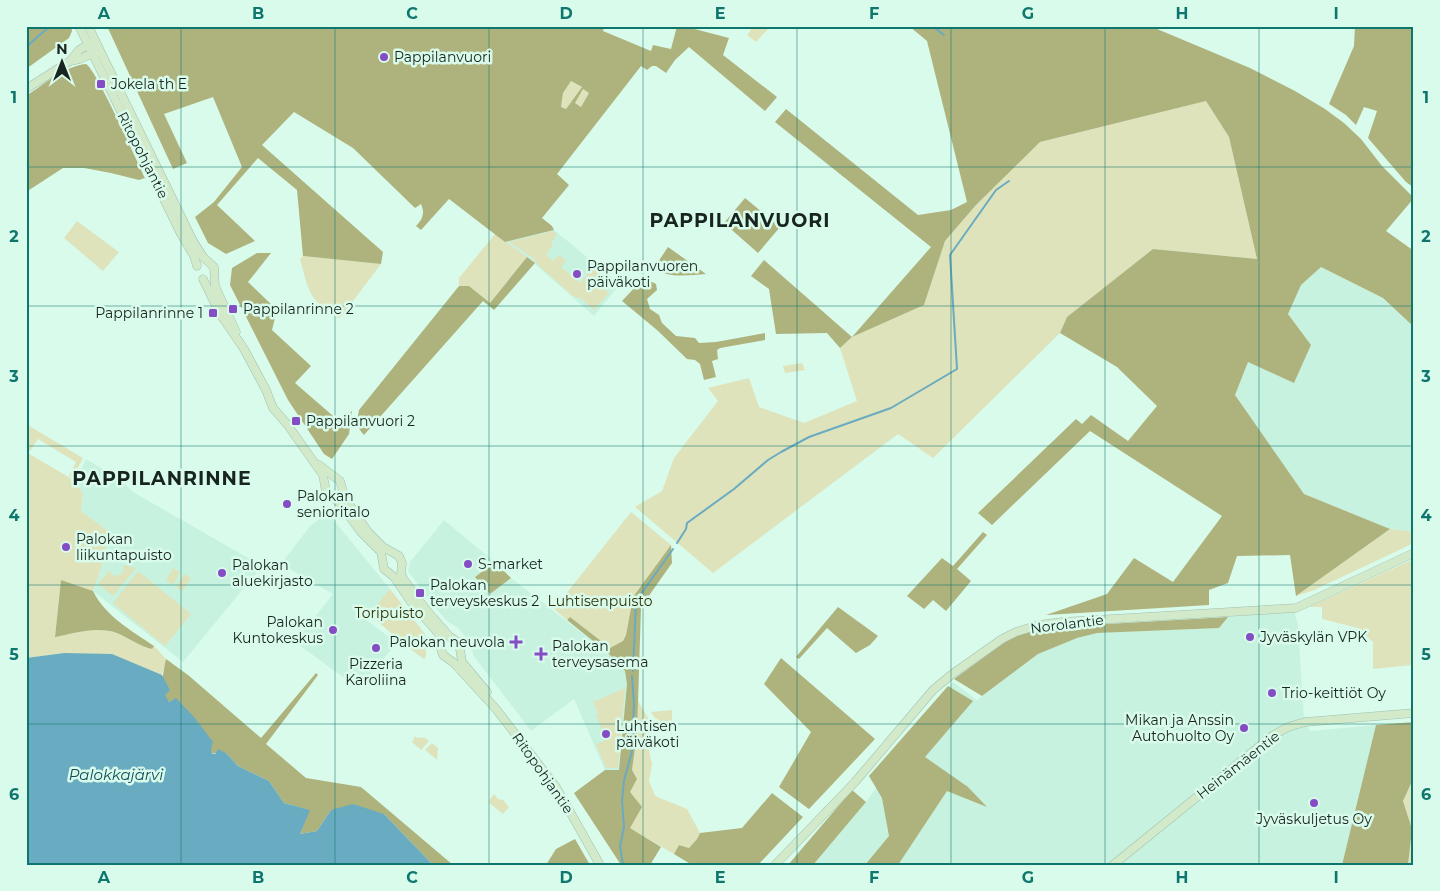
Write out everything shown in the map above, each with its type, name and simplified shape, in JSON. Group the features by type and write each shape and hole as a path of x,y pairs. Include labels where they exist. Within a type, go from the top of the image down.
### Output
{"main road":[{"path":"80,26 92,43"},
{"path":"88,26 92,43"},
{"path":"26,90 70,61 79,50 92,43"},
{"name":"Ritopohjantie","path":"92,43 181,234 194,256 197,266"},
{"path":"70,61 96,52"},
{"name":"Ritopohjantie","path":"96,52 193,241 200,254 207,261"},
{"path":"240,341 220,314 203,279 197,274 197,266 202,262 207,261 214,267 214,281 217,292 266,390 273,408 287,424 323,475 326,492 340,503 360,531 381,552 384,569 394,577 420,614 440,634 443,655 448,659 457,657 460,652 460,646 427,611 404,580 399,556 393,554 376,541 347,502 340,481 313,460"},
{"path":"203,279 210,279 214,274"},
{"path":"325,484 328,480 336,478"},
{"path":"333,496 340,494 342,487"},
{"name":"Norolantie","path":"775,865 855,782 933,690 970,660 1016,632 1039,625 1062,622 1296,608 1414,553"},
{"path":"383,563 387,556 393,554"},
{"path":"389,573 397,573 401,569"},
{"path":"442,644 446,640 453,639"},
{"name":"Ritopohjantie","path":"460,652 464,666 487,693 496,709"},
{"name":"Ritopohjantie","path":"448,659 496,709 556,787 600,865"},
{"name":"Heinämäentie","path":"1113,865 1272,736 1288,727 1305,722 1414,714"}],"shaded area":[{"path":"26,26 71,26 72,31 69,38 26,69"},
{"path":"107,26 604,26 603,31 651,51 653,45 671,49 677,26 683,26 729,38 723,55 777,97 765,111 689,47 675,60 666,73 656,66 652,66 647,70 641,66 557,174 569,185 542,218 554,230 505,242 449,199 421,230 416,226 423,216 421,204 415,208 353,148 294,112 262,145 383,252 381,264 303,256 297,190 258,158 217,205 255,241 226,254 208,243 195,217 214,202 242,167 213,97 164,114 187,163 173,169","holes":["571,81 582,87 566,109 561,107 563,93","583,89 589,93 581,107 575,103"]},
{"path":"909,26 1150,26 1250,68 1325,109 1361,139 1382,166 1414,198 1386,231 1414,251 1414,327 1383,298 1321,267 1301,285 1288,314 1311,345 1294,383 1248,362 1235,395 1304,494 1390,529 1296,596 1290,555 1237,556 1228,583 1209,590 1209,605 1046,615 1107,594 1134,558 1173,582 1222,516 1090,431 992,525 978,513 1076,419 1082,424 1091,415 1128,441 1157,406 1117,367 1060,333 1067,317 1153,249 1257,259 1229,137 1206,101 1040,142 976,205 945,241 924,305 852,337 931,247 775,122 786,109 918,215 951,210 967,202 927,41"},
{"path":"1355,26 1414,26 1413,187 1406,182 1368,138 1377,111 1364,107 1356,125 1346,115 1329,104 1354,46"},
{"path":"86,64 107,98 145,178 139,180 84,168 63,168 26,192 26,96 62,72 78,65"},
{"path":"745,198 780,227 758,253 724,223"},
{"name":"Pappilanvuoren päiväkoti","path":"554,230 620,284 594,316 535,264 505,242"},
{"path":"668,247 706,274 672,275 654,268"},
{"path":"257,253 271,253 248,282 277,310 272,330 311,366 295,383 340,422 352,411 349,434 332,459 324,454 288,400 230,285 232,268"},
{"path":"527,257 535,263 494,310 483,301 364,435 358,423 359,410 459,286 469,286 490,303"},
{"path":"764,260 852,337 840,348 827,333 776,334 769,289 751,276"},
{"path":"1321,267 1383,298 1414,327 1414,532 1390,529 1304,494 1235,395 1248,362 1294,383 1311,345 1288,314 1301,285"},
{"path":"648,280 656,284 657,290 647,299 650,309 659,315 662,323 676,336 695,338 699,343 716,342 765,333 765,340 720,348 717,350 718,359 712,361 716,377 704,380 700,364 695,360 687,359 657,330 622,301 638,284"},
{"path":"86,459 121,480 133,492 262,566 183,662 93,591 103,562 108,531 81,511 83,493 74,484"},
{"path":"331,517 390,589 365,619 397,643 358,688 295,642 333,594 281,564 311,525 321,518"},
{"name":"Palokan terveysasema","path":"444,520 495,562 475,577 490,594 511,578 608,653 625,671 627,684 619,770 605,770 574,699 531,731 473,655 471,643 458,628 447,621 408,571 410,562"},
{"path":"983,532 987,535 957,569 971,581 946,611 933,600 924,609 907,596 942,558 953,566"},
{"path":"671,545 672,563 641,607 637,734 632,770 637,779 630,792 642,807 630,828 661,847 650,865 621,865 574,793 605,770 619,770 627,684 625,671 608,653 567,620 570,617 610,648 623,641 626,635 633,597"},
{"path":"495,562 511,578 490,594 475,577"},
{"path":"61,580 93,591 104,608 128,629 154,646 152,649 117,633 102,630 55,637"},
{"path":"838,607 878,636 870,645 856,653 827,628 799,659 796,657"},
{"path":"1294,611 1298,625 1304,720 1310,731 1376,725 1342,865 813,865 866,802 953,682 977,700 1038,654 1077,638 1097,633 1219,628 1228,617"},
{"path":"1228,617 1219,628 1097,633 1077,638 1038,654 982,696 954,679 1005,642 1018,635 1039,628"},
{"path":"781,658 875,739 809,809 779,787 811,732 764,684"},
{"path":"166,659 188,675 261,738 316,673 318,675 266,744 306,778 361,787 453,865 433,865 384,814 331,810 317,831 300,834 309,810 284,803 269,781 238,766 226,753 211,753 211,749 173,700 169,702 163,687"},
{"path":"948,686 973,701 925,757 968,787 987,807 947,791 898,865 865,865 889,836 882,798 869,776"},
{"path":"1414,722 1414,777 1403,801 1412,829 1408,865 1342,865 1376,725"},
{"path":"852,790 866,802 813,865 788,865"},
{"path":"772,793 803,817 758,865 692,865 674,854 679,845 689,848 700,833 742,828"},
{"path":"575,839 590,865 546,865 556,849"}],"green space":[{"path":"754,26 771,26 756,42 747,35"},
{"path":"570,81 582,87 566,109 561,107 563,93"},
{"path":"583,89 589,93 581,107 575,103"},
{"path":"1206,101 1229,137 1257,259 1153,249 1067,317 1060,333 933,458 898,434 713,573 635,507 662,491 674,458 718,401 708,388 749,378 759,407 804,423 857,401 840,348 852,337 924,305 945,241 976,205 1040,142"},
{"path":"77,221 119,252 103,271 64,238"},
{"path":"553,231 557,234 551,243 553,245 546,255 553,261 559,255 566,261 561,267 580,283 593,267 600,273 594,280 609,293 594,310 580,298 574,297 536,263 533,258 509,242"},
{"path":"495,234 527,257 490,303 469,286 459,286 459,278"},
{"path":"303,256 381,264 341,317 338,318 315,300 311,294 300,259"},
{"path":"802,363 805,370 785,373 783,366"},
{"path":"26,424 83,458 73,478 69,476 76,462 38,439 30,451 26,448"},
{"name":"Palokan liikuntapuisto","path":"26,452 72,479 83,493 81,511 108,531 103,562 93,591 61,580 55,636 102,630 117,633 147,648 152,649 154,646 166,659 162,675 134,665 64,653 26,658"},
{"name":"Luhtisenpuisto","path":"631,512 671,545 633,597 626,635 623,641 611,649 570,617 567,620 554,609"},
{"path":"1390,529 1414,532 1414,543 1312,591 1296,596"},
{"path":"1414,559 1414,665 1373,669 1373,642 1358,628 1322,619 1322,607 1309,607"},
{"path":"123,565 136,568 113,596 98,584 110,570 112,575 121,574 124,570"},
{"path":"173,568 180,572 173,585 166,580"},
{"path":"138,571 191,614 165,646 113,603"},
{"path":"184,574 191,578 183,591 176,587"},
{"name":"Toripuisto","path":"390,589 425,634 426,656 424,659 406,646 395,644 391,633 369,614"},
{"path":"625,688 618,768 606,768 596,744 606,740 593,702"},
{"path":"638,701 651,723 646,736 652,764 649,781 655,796 687,809 700,833 689,848 679,845 674,854 630,828 630,792 637,779 632,770 637,734"},
{"path":"672,710 672,738 669,726 654,717 651,712"},
{"path":"415,736 429,741 421,750 412,742"},
{"path":"432,743 438,748 437,760 425,750"},
{"path":"1414,777 1414,865 1408,865 1412,829 1403,801"},
{"path":"494,794 509,807 503,814 488,802"}],"water":[{"name":"Palokkajärvi","path":"64,653 112,654 162,675 170,690 165,695 169,702 176,698 194,717 213,742 211,753 215,754 218,749 226,753 238,766 269,781 284,803 310,810 300,834 317,831 331,810 353,804 384,814 433,865 26,865 26,658"}],"waterway":[{"path":"26,47 50,26"},
{"path":"932,26 944,35"},
{"path":"677,543 686,529 687,523 734,489 768,460 809,437 891,408 957,369 950,255 996,190 1009,181"},
{"path":"633,671 636,601 673,549"},
{"path":"623,865 620,846 624,827 622,801 624,781 632,751 634,704 632,676"}],"place":[{"name":"Pappilanvuori","path":"384,57"},
{"name":"Jokela th E","path":"101,84"},
{"name":"Pappilanvuoren päiväkoti","path":"577,274"},
{"name":"Pappilanrinne 2","path":"233,309"},
{"name":"Pappilanrinne 1","path":"213,313"},
{"name":"Pappilanvuori 2","path":"296,421"},
{"name":"Palokan senioritalo","path":"287,504"},
{"name":"Palokan liikuntapuisto","path":"66,547"},
{"name":"S-market","path":"468,564"},
{"name":"Palokan aluekirjasto","path":"222,573"},
{"name":"Palokan terveyskeskus 2","path":"420,593"},
{"name":"Palokan Kuntokeskus","path":"333,630"},
{"name":"Jyväskylän VPK","path":"1250,637"},
{"name":"Palokan neuvola","path":"516,642"},
{"name":"Pizzeria Karoliina","path":"376,648"},
{"name":"Palokan terveysasema","path":"541,654"},
{"name":"Trio-keittiöt Oy","path":"1272,693"},
{"name":"Mikan ja Anssin Autohuolto Oy","path":"1244,728"},
{"name":"Luhtisen päiväkoti","path":"606,734"},
{"name":"Jyväskuljetus Oy","path":"1314,803"}],"district":[{"name":"PAPPILANVUORI","path":"740,220"},
{"name":"PAPPILANRINNE","path":"162,478"}]}
